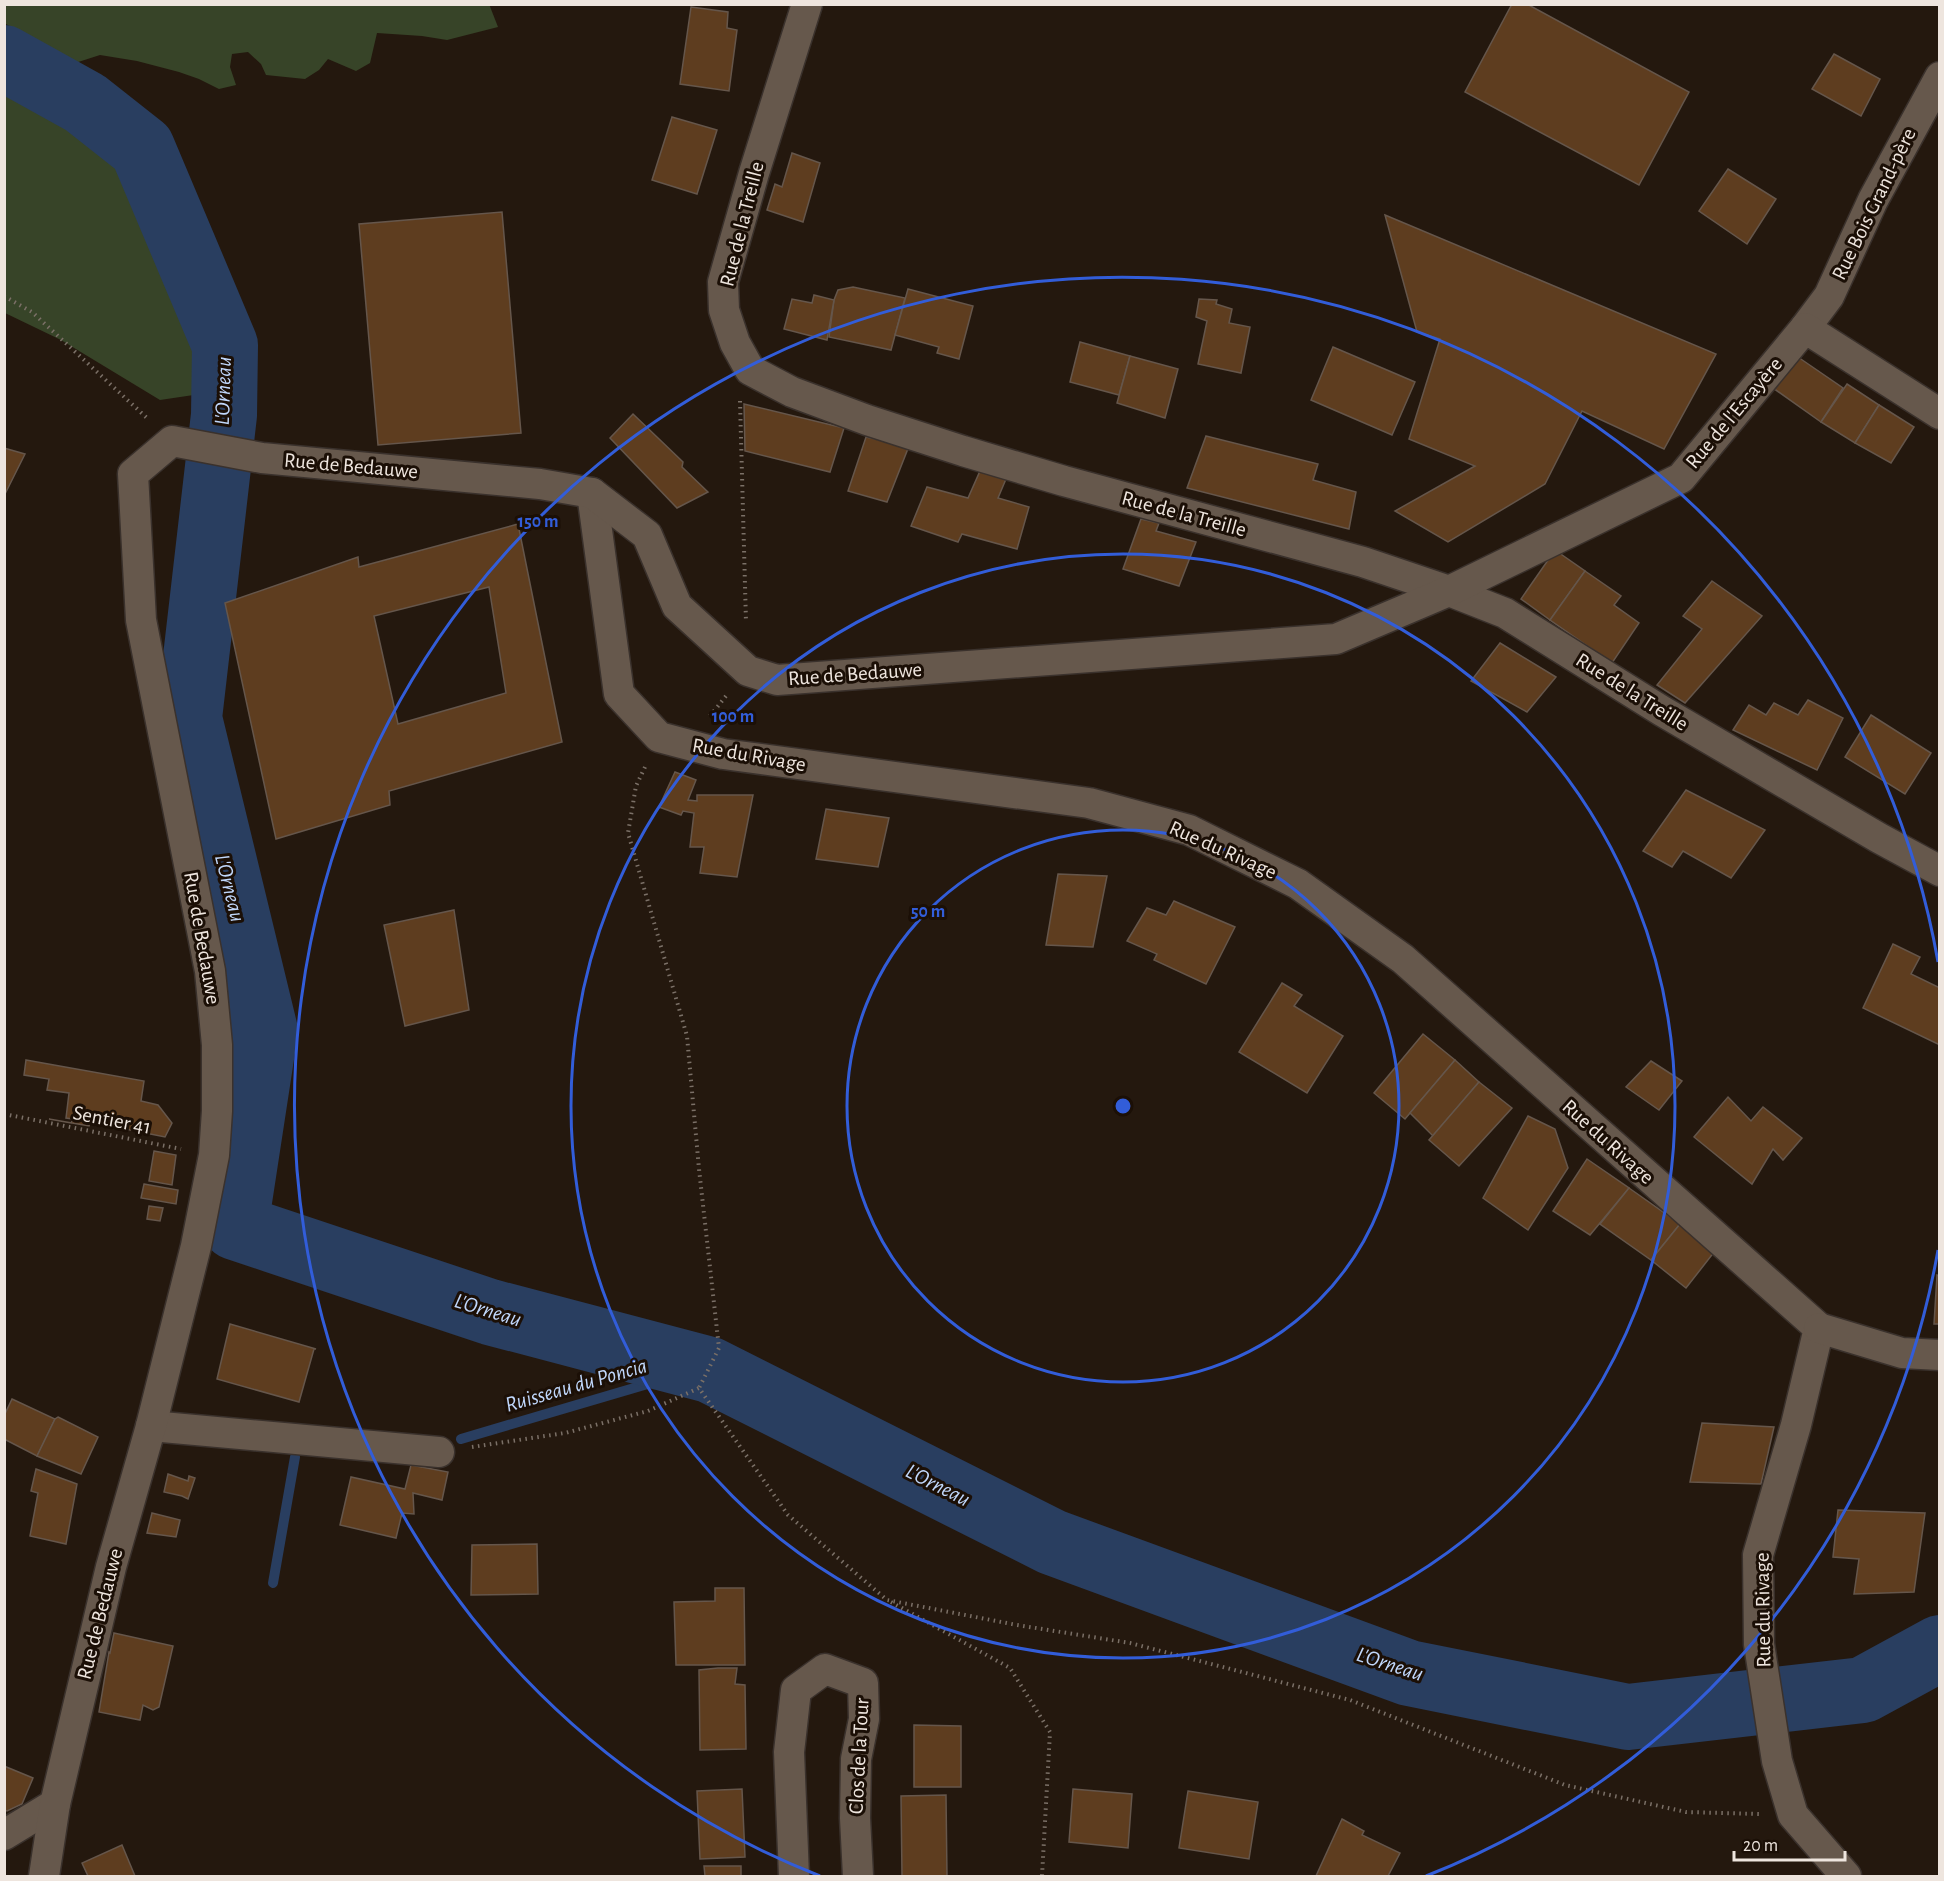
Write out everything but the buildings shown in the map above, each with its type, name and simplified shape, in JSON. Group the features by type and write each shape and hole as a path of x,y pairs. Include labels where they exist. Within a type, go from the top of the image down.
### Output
{"street":[{"name":"Rue de la Treille","path":"807,4 754,172 723,282 724,310 735,343 750,370 792,392 867,420 963,451 1064,481 1363,562 1505,613 1662,711 1879,838 1940,871"},
{"name":"Rue Bois Grand-père","path":"1805,328 1829,297 1873,200 1940,78"},
{"path":"1805,328 1940,414"},
{"name":"Rue de l'Escayère","path":"1449,591 1681,478 1805,328"},
{"name":"Rue de Bedauwe","path":"44,1873 55,1804 111,1567 151,1426 196,1246 214,1155 217,1111 217,1045 210,971 141,620 133,474 172,441 262,458 540,484 592,493 647,534 677,606 748,671 777,680 1336,639 1449,591"},
{"path":"592,493 619,694 673,740"},
{"name":"Rue du Rivage","path":"673,740 723,754 1089,803 1189,830 1298,884 1402,959 1819,1328 1902,1353 1940,1355"},
{"name":"Rue du Rivage","path":"1819,1328 1796,1425 1758,1555 1759,1644 1777,1761 1793,1815 1846,1876"},
{"path":"151,1426 439,1452"},
{"name":"Clos de la Tour","path":"794,1876 789,1752 796,1690 825,1669 863,1683 864,1719 856,1759 855,1818 858,1876"},
{"path":"44,1873 4,1836 55,1804"}],"path":[{"path":"4,296 32,312 172,441"},
{"path":"439,1452 565,1433 648,1411 699,1388 719,1348 687,1036 628,833 636,786 673,740 748,671 739,408 741,384 750,370"},
{"name":"Sentier 41","path":"4,1114 214,1155"},
{"path":"699,1388 788,1515 887,1600 1010,1668 1050,1732 1042,1876"},
{"path":"887,1600 1017,1625 1130,1643 1350,1700 1565,1785 1686,1812 1793,1815"}],"green space":[{"path":"5,4 489,4 498,27 447,40 377,33 370,63 356,71 328,59 319,70 305,79 266,75 261,64 248,52 232,54 230,67 236,85 219,89 179,72 137,61 100,55 72,64 49,47 4,23"},
{"path":"5,76 93,126 124,158 202,335 207,393 160,400 61,340 5,313"}],"waterway":[{"name":"L'Orneau","path":"4,58 85,103 142,148 225,345 224,415 189,718 265,1031 235,1227 490,1312 710,1370 1052,1542 1409,1673 1628,1717 1863,1690 1940,1648"},
{"name":"Ruisseau du Poncia","path":"461,1439 702,1368"},
{"path":"273,1583 295,1457"}]}
